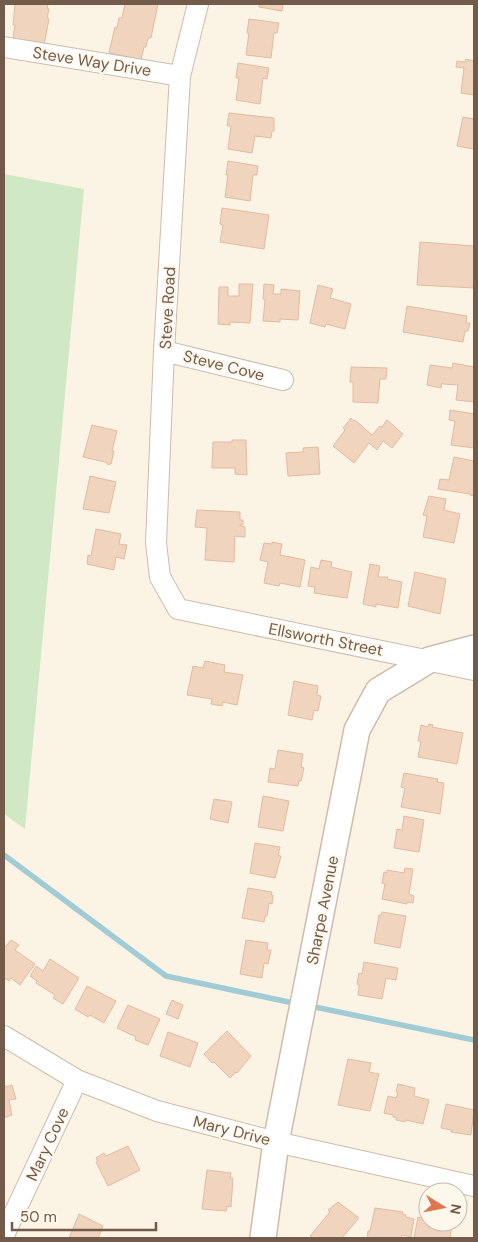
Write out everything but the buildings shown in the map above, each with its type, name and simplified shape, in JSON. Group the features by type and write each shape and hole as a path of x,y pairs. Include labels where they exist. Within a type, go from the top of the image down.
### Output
{"street":[{"name":"Steve Road","path":"178,609 160,577 156,543 164,351 180,76 198,4"},
{"name":"Steve Way Drive","path":"4,47 180,76"},
{"name":"Steve Cove","path":"164,351 283,380"},
{"name":"Ellsworth Street","path":"178,609 474,670"},
{"name":"Sharpe Avenue","path":"263,1238 276,1142 357,730 378,691 429,660 474,648"},
{"name":"Mary Drive","path":"4,1036 77,1080 157,1111 276,1142 474,1186"},
{"name":"Mary Cove","path":"4,1235 77,1080"}],"green space":[{"path":"4,174 84,189 25,829 4,814"}],"waterway":[{"path":"4,855 166,976 298,1004"},
{"path":"310,1006 474,1040"}]}
